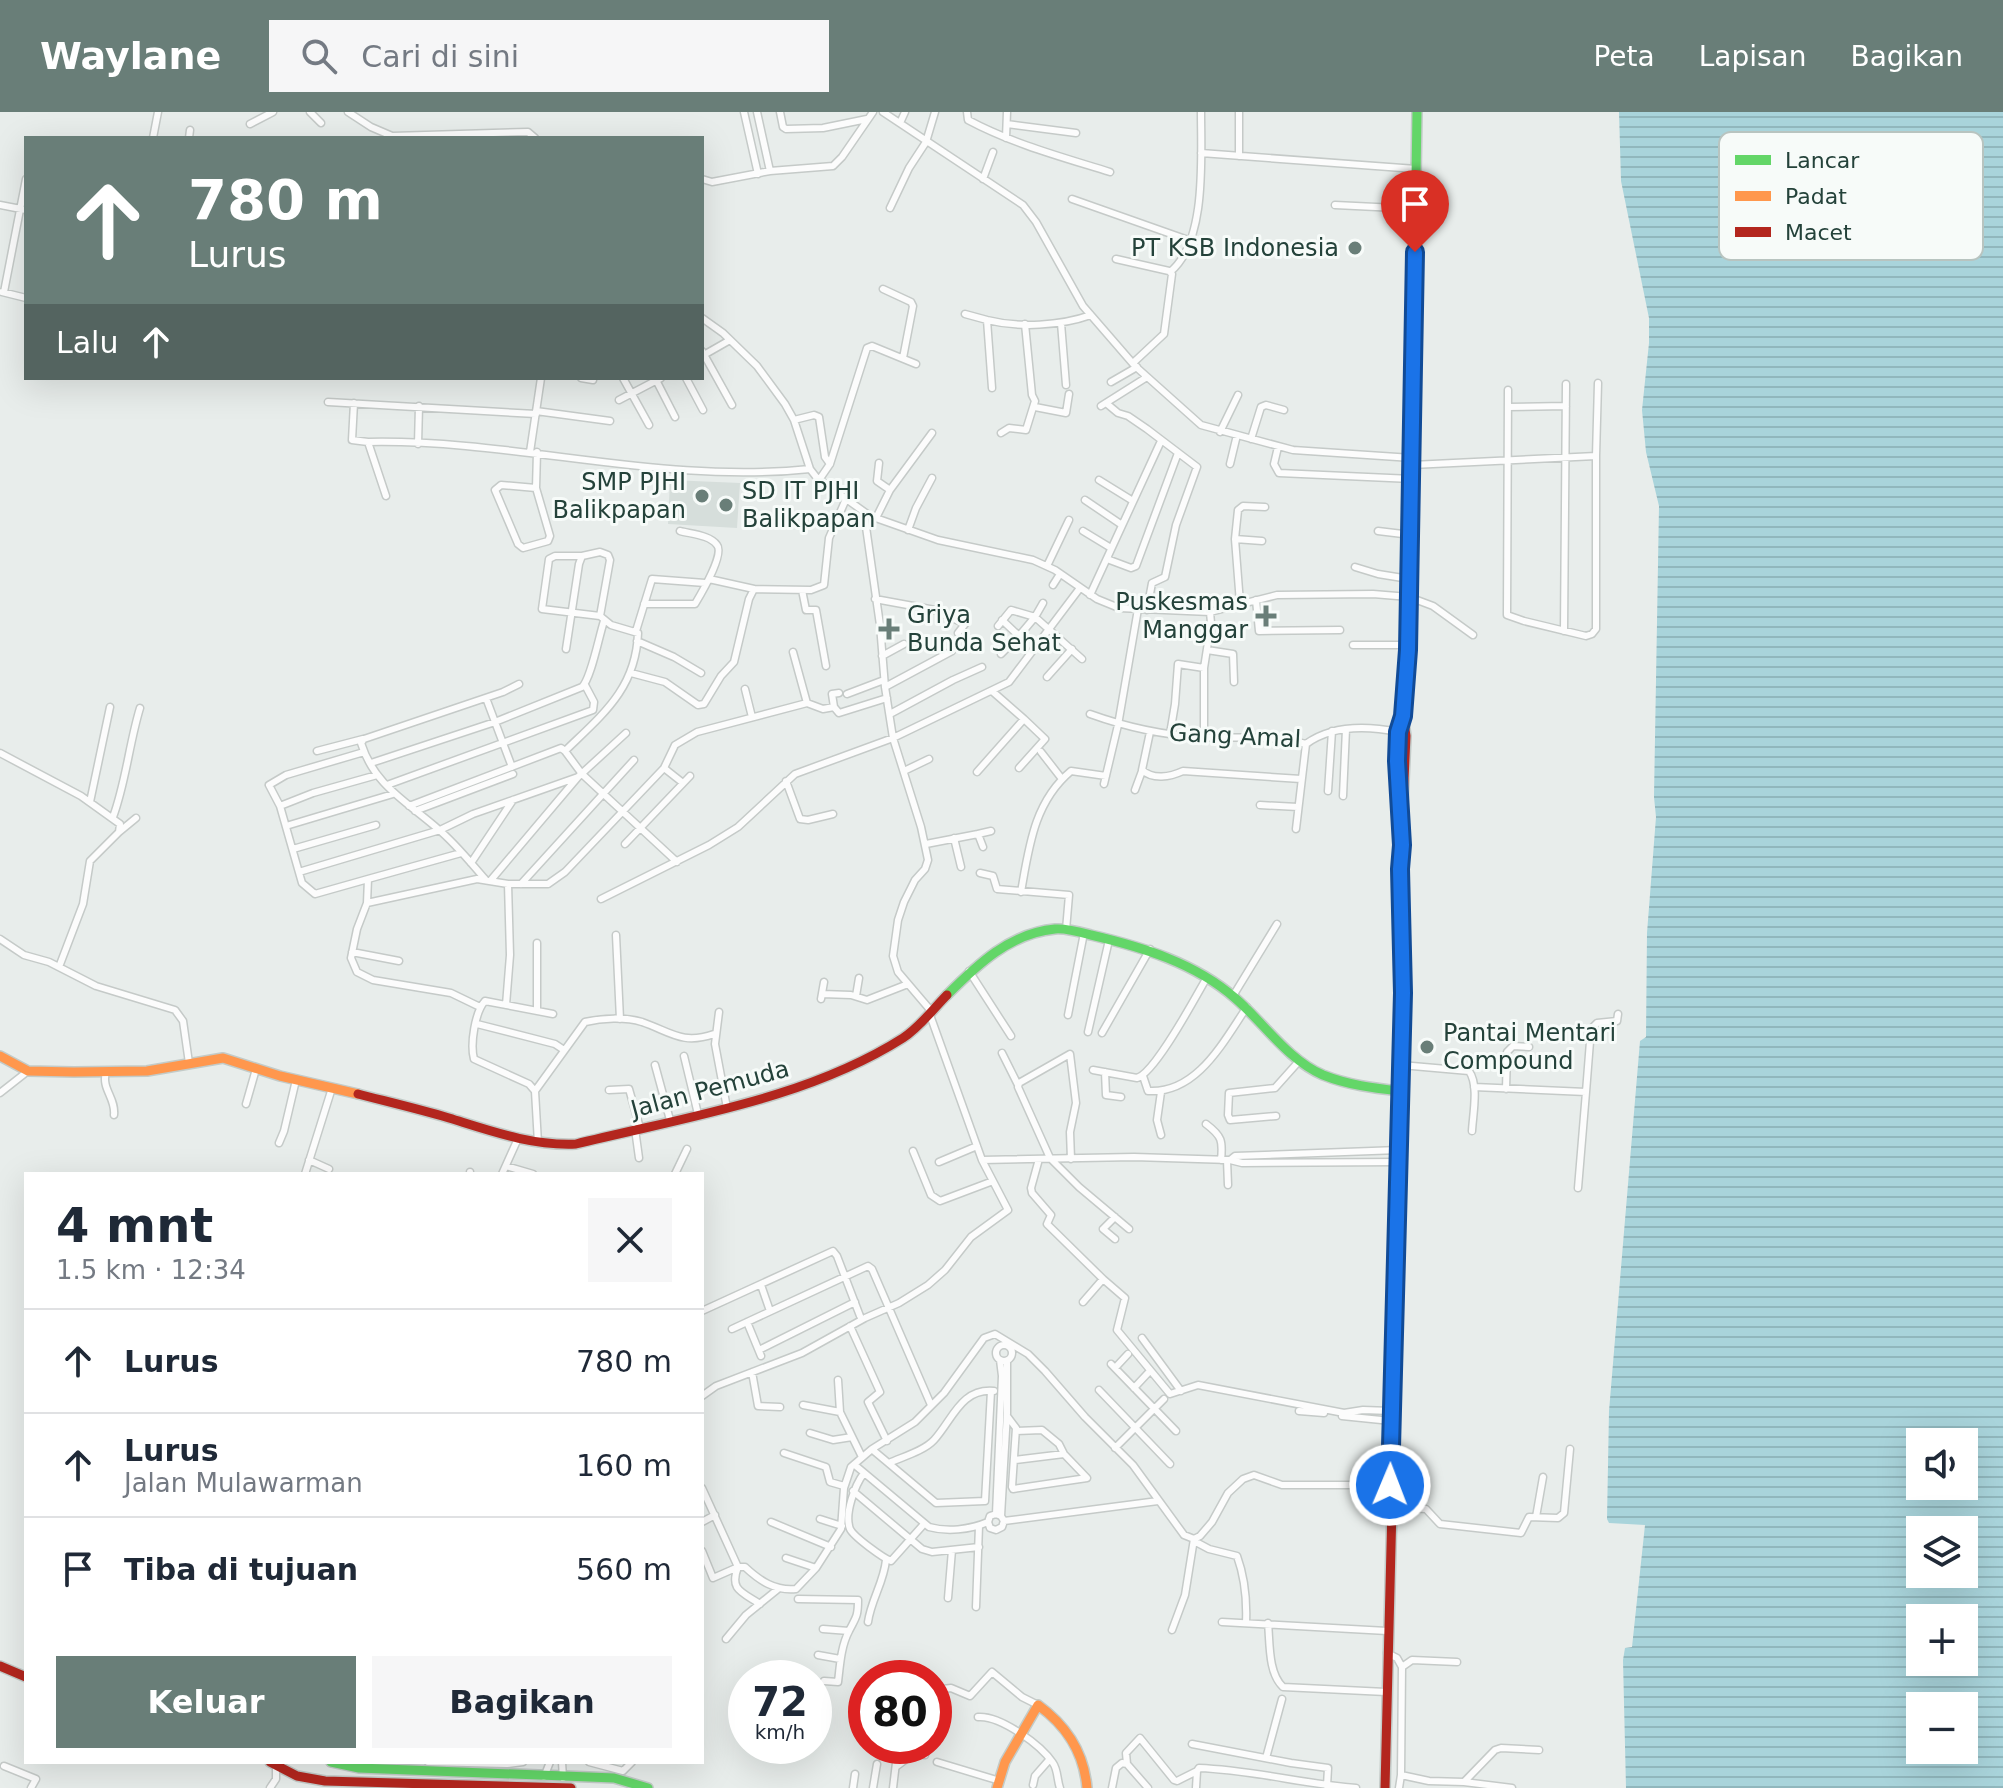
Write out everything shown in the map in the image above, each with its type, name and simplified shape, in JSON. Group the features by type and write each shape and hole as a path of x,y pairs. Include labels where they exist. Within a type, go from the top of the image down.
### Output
{"main road":[{"path":"1401,761 1406,736 1403,716 1411,535 1417,112"},
{"path":"1385,1788 1400,1162 1402,845 1398,732 1403,716"},
{"name":"Jalan Pemuda","path":"0,1056 28,1071 106,1072 147,1071 223,1058 296,1080 412,1107 517,1141 576,1144 782,1094 857,1062 906,1036 984,958 1034,933 1066,930 1150,949 1175,960 1233,996 1300,1060 1321,1074 1360,1087 1400,1091"},
{"path":"0,1666 24,1676"},
{"path":"999,1785 1005,1762 1038,1705 1058,1720 1080,1752 1087,1771 1087,1788"},
{"path":"276,1764 313,1781 614,1778 648,1788"},
{"path":"340,1764 571,1788"},
{"path":"346,1781 348,1766"}],"street":[{"path":"153,136 158,112"},
{"path":"250,124 272,112"},
{"path":"310,112 321,123"},
{"path":"348,112 392,136 528,132 533,136"},
{"path":"744,112 758,174"},
{"path":"757,112 770,171"},
{"path":"780,112 786,129 823,128 867,119"},
{"path":"704,180 712,182 770,171 833,166 873,112"},
{"path":"883,112 1012,197 1028,211 1091,315 1135,365 1201,425 1278,447 1412,462 1593,456"},
{"path":"900,123 905,112"},
{"path":"890,208 909,168 926,142 935,112"},
{"path":"967,112 968,120 1006,138 1110,172"},
{"path":"1006,138 1007,112"},
{"path":"1111,382 1135,365 1164,334 1170,272 1183,260 1191,241 1198,198 1201,112"},
{"path":"1239,112 1239,156"},
{"path":"1007,124 1076,133"},
{"path":"847,130 856,137"},
{"path":"983,179 993,152"},
{"path":"1201,153 1416,169"},
{"path":"1072,199 1191,241"},
{"path":"0,205 23,209 2,292 24,298"},
{"path":"1335,205 1417,209"},
{"path":"1116,259 1170,272"},
{"path":"883,289 911,302 913,306 903,358"},
{"path":"965,314 1004,324 1070,323 1091,315"},
{"path":"704,320 757,366 794,420 810,469 819,480 876,518 938,540 1011,553 1047,566 1110,605 1147,610 1210,612 1230,609 1240,603 1300,593 1409,597 1433,606 1473,635"},
{"path":"987,320 992,388"},
{"path":"1061,323 1066,385"},
{"path":"1001,433 1009,428 1026,430 1035,407 1025,324"},
{"path":"704,353 730,340"},
{"path":"819,480 830,464 867,348 872,346 916,364"},
{"path":"704,356 732,405"},
{"path":"1147,377 1103,404 1147,429 1196,465 1197,469 1176,525 1165,577 1152,583 1147,610"},
{"path":"536,488 501,485 495,490 518,544 523,548 548,541 550,536 536,488 534,452 541,380"},
{"path":"624,380 649,425"},
{"path":"619,400 655,380"},
{"path":"657,380 675,417"},
{"path":"687,380 703,410"},
{"path":"1508,390 1507,615 1586,636 1596,629 1593,456 1598,383"},
{"path":"1564,631 1566,384"},
{"path":"1035,407 1066,413 1069,394"},
{"path":"1220,432 1238,395"},
{"path":"328,402 536,412 610,421"},
{"path":"354,403 352,440 534,452 648,469 762,474 810,469"},
{"path":"1251,439 1261,407 1266,405 1284,410"},
{"path":"418,444 419,406"},
{"path":"1508,407 1566,406"},
{"path":"794,420 814,415 819,417 825,457 830,464"},
{"path":"876,518 890,490 932,433"},
{"path":"1230,464 1237,435"},
{"path":"1090,595 1161,441"},
{"path":"368,442 386,496"},
{"path":"1278,447 1274,464 1279,473 1412,479"},
{"path":"1107,559 1131,568 1136,566 1178,453"},
{"path":"879,463 877,481 890,490"},
{"path":"908,530 919,500 932,478"},
{"path":"1099,480 1133,501"},
{"path":"565,751 611,707 631,673 636,631 654,578 707,581 754,589 822,588 829,538 846,499"},
{"path":"1085,500 1122,525"},
{"path":"1240,603 1235,539 1240,508 1265,507"},
{"path":"704,1395 716,1386 814,1347 928,1285 945,1270 971,1237 1008,1210 982,1160 931,1013 895,965 894,943 904,902 928,862 926,844 893,738 864,512"},
{"path":"1047,566 1069,520"},
{"path":"644,604 695,604 707,581 720,552 719,547 710,539 680,531"},
{"path":"1083,531 1111,548"},
{"path":"1378,531 1411,535"},
{"path":"1235,539 1262,541"},
{"path":"371,763 495,722 561,697 588,682 602,619 610,557 600,552 555,556 549,559 542,609 602,619 636,631"},
{"path":"566,649 575,580 582,556"},
{"path":"1355,567 1409,579"},
{"path":"1053,585 1060,574"},
{"path":"601,899 677,862 738,827 795,774 893,738 1009,682 1080,588"},
{"path":"631,673 654,677 698,705 704,704 721,676 734,662 754,589"},
{"path":"802,590 806,610 816,610 826,666"},
{"path":"875,599 944,613 965,624 958,633"},
{"path":"1256,600 1259,631 1340,630"},
{"path":"1001,654 1035,617 1043,603"},
{"path":"1104,784 1118,725 1138,609"},
{"path":"1019,636 1000,623 1013,610 1035,617 1082,659"},
{"path":"1204,738 1204,668 1210,612"},
{"path":"637,641 683,661 701,673"},
{"path":"882,656 904,644"},
{"path":"1353,645 1408,645"},
{"path":"1047,677 1072,649"},
{"path":"1207,650 1233,654 1234,682"},
{"path":"847,694 884,683 952,651"},
{"path":"793,652 807,703"},
{"path":"1170,734 1178,664 1204,668"},
{"path":"890,714 982,667"},
{"path":"317,751 363,739 519,684"},
{"path":"387,785 594,710 594,702 585,685"},
{"path":"745,689 752,717"},
{"path":"992,691 1045,739 1019,768"},
{"path":"839,693 832,694 834,707 839,713 887,698"},
{"path":"486,698 512,770"},
{"path":"367,903 488,880 508,884 548,884 565,872 664,768 675,745 682,740 697,732 807,703 823,709 834,707"},
{"path":"90,802 110,707"},
{"path":"113,817 140,708"},
{"name":"Gang Amal","path":"1090,714 1118,725 1150,732 1204,738 1265,738 1306,744 1332,731 1346,729 1398,732"},
{"path":"977,772 1024,719"},
{"path":"402,726 405,737"},
{"path":"1343,796 1346,729"},
{"path":"1328,791 1332,731"},
{"path":"1135,790 1150,732"},
{"path":"488,880 580,775 626,733"},
{"path":"363,739 361,743 373,772 393,794 440,830 488,880"},
{"path":"1296,829 1306,744"},
{"path":"412,809 561,748 580,775 677,862"},
{"path":"364,752 275,779 269,785 280,806 302,883 315,894 461,853"},
{"path":"1041,752 1062,779"},
{"path":"0,753 41,773 113,817 120,824 119,832"},
{"path":"904,771 929,759"},
{"path":"521,884 634,760"},
{"path":"664,768 683,783"},
{"path":"1021,892 1037,813 1067,773 1075,770 1106,776"},
{"path":"1142,770 1145,774 1168,778 1183,771 1301,779"},
{"path":"280,806 377,775"},
{"path":"299,872 440,830 580,775"},
{"path":"625,844 690,776"},
{"path":"786,781 800,819 833,814"},
{"path":"286,826 393,794"},
{"path":"471,863 514,799"},
{"path":"1260,805 1298,807"},
{"path":"59,967 83,904 90,861 136,818"},
{"path":"293,849 376,825"},
{"path":"926,844 991,831"},
{"path":"978,834 983,847"},
{"path":"954,838 961,867"},
{"path":"980,873 993,876 997,889 1069,895 1066,930"},
{"path":"368,879 367,903 351,958 354,966 364,976 451,993 480,1007"},
{"path":"506,1005 510,955 508,884"},
{"path":"1233,996 1277,924"},
{"path":"1068,1015 1084,933"},
{"path":"616,935 620,1019"},
{"path":"0,939 24,955 59,967 96,986 175,1010 183,1021 189,1063"},
{"path":"1088,1032 1109,940"},
{"path":"537,943 537,1011"},
{"path":"1102,1033 1150,949"},
{"path":"352,952 399,961"},
{"path":"969,971 1011,1036"},
{"path":"856,996 859,978"},
{"path":"1093,1070 1137,1078 1143,1076 1206,979"},
{"path":"824,982 822,997 856,996 867,1000 908,984"},
{"path":"538,1143 535,1091 529,1084 474,1059 472,1050 480,1007 485,1001 553,1014"},
{"path":"1143,1076 1148,1091 1161,1092 1195,1075 1205,1066 1247,1007"},
{"path":"719,1012 714,1034 727,1108"},
{"path":"1578,1188 1591,1029 1597,1023 1617,1021 1618,1014"},
{"path":"535,1091 585,1022 620,1019 642,1023 674,1037 697,1039 714,1034"},
{"path":"477,1024 555,1044 564,1050"},
{"path":"1506,1089 1507,1052 1513,1046 1529,1047"},
{"path":"1002,1053 1050,1158 1129,1229"},
{"path":"1018,1085 1070,1054 1076,1103 1070,1132 1071,1159"},
{"path":"684,1056 698,1114"},
{"path":"1276,1116 1230,1120 1229,1093 1275,1088 1300,1060"},
{"path":"655,1065 670,1120"},
{"path":"1401,1065 1463,1069 1472,1074 1472,1131"},
{"path":"246,1104 256,1069"},
{"path":"0,1093 28,1071"},
{"path":"106,1072 104,1085 114,1104 114,1115"},
{"path":"1105,1072 1106,1095 1121,1097"},
{"path":"279,1143 296,1080"},
{"path":"1474,1087 1586,1092"},
{"path":"306,1172 332,1088"},
{"path":"609,1090 629,1089 639,1158"},
{"path":"1161,1092 1157,1120 1161,1135"},
{"path":"1206,1124 1223,1140 1228,1185"},
{"path":"503,1172 517,1141"},
{"path":"939,1162 977,1146"},
{"path":"676,1172 687,1149"},
{"path":"1226,1160 1235,1156 1279,1153 1399,1150"},
{"path":"913,1151 931,1195 940,1201 993,1181"},
{"path":"982,1160 1134,1157 1242,1163 1400,1162"},
{"path":"1039,1159 1031,1188 1051,1215 1047,1224 1125,1298 1117,1331 1168,1393 1198,1385 1344,1413 1363,1410 1392,1416"},
{"path":"309,1160 329,1169"},
{"path":"506,1166 526,1172"},
{"path":"1115,1217 1103,1229 1115,1239"},
{"path":"704,1310 830,1251 836,1253 860,1316"},
{"path":"732,1329 864,1266 870,1267 931,1405"},
{"path":"1083,1302 1103,1279"},
{"path":"761,1285 770,1311"},
{"path":"747,1322 760,1353 855,1302"},
{"path":"850,1326 880,1392 868,1402 887,1441"},
{"path":"704,1578 745,1567 759,1580 778,1589 796,1589 816,1568 842,1526 844,1486 851,1467 915,1422 944,1393 984,1338 995,1334 1002,1342 1028,1354 1045,1371 1133,1465 1184,1535 1209,1549 1237,1556 1242,1587 1247,1593 1246,1623"},
{"path":"1142,1338 1181,1391"},
{"path":"1000,1517 1007,1416 1003,1360 996,1354 1002,1342"},
{"path":"1003,1360 1012,1357 1012,1348"},
{"path":"1128,1354 1113,1366 1176,1431"},
{"path":"1003,1360 1000,1517 1002,1527 996,1530 990,1528 990,1516 1000,1517 1158,1501"},
{"path":"752,1372 758,1406 780,1407"},
{"path":"1134,1388 1148,1373"},
{"path":"838,1380 840,1412 862,1457"},
{"path":"889,1463 930,1444 968,1396 980,1390 1001,1393"},
{"path":"1099,1390 1170,1464"},
{"path":"874,1451 940,1504 985,1501 991,1391"},
{"path":"1115,1448 1164,1399"},
{"path":"803,1405 840,1412"},
{"path":"1299,1411 1353,1419 1392,1416"},
{"path":"1007,1416 1013,1421 1016,1431 1013,1489 1085,1480 1087,1475 1042,1430 1016,1431"},
{"path":"810,1433 833,1440 852,1437"},
{"path":"1392,1507 1426,1509 1440,1524 1519,1533 1523,1531 1527,1518 1558,1518 1565,1510 1570,1449"},
{"path":"784,1453 826,1467 830,1482 844,1486"},
{"path":"1015,1460 1064,1454"},
{"path":"856,1466 924,1524 942,1531 988,1522"},
{"path":"864,1473 853,1491 851,1530 886,1560 895,1559 924,1524"},
{"path":"1172,1630 1185,1595 1194,1540 1212,1522 1228,1493 1243,1479 1254,1475 1282,1485 1390,1485"},
{"path":"1536,1517 1543,1477"},
{"path":"853,1491 927,1551 979,1547"},
{"path":"704,1492 738,1567 733,1579 735,1586 760,1604"},
{"path":"704,1521 715,1515"},
{"path":"820,1519 842,1526"},
{"path":"771,1522 831,1547"},
{"path":"976,1607 979,1526"},
{"path":"948,1598 952,1550"},
{"path":"704,1556 712,1577"},
{"path":"786,1558 816,1568"},
{"path":"868,1622 886,1560"},
{"path":"726,1639 734,1627 778,1589"},
{"path":"798,1599 858,1600 858,1618 849,1631 840,1659 838,1682 832,1682"},
{"path":"1222,1622 1387,1631"},
{"path":"1268,1623 1277,1681 1283,1687 1386,1692"},
{"path":"823,1629 849,1631"},
{"path":"1387,1653 1397,1658 1402,1667 1399,1788"},
{"path":"818,1655 840,1659"},
{"path":"1402,1667 1412,1660 1457,1662"},
{"path":"952,1688 970,1696 992,1672 1022,1697 1038,1705"},
{"path":"1266,1758 1282,1699"},
{"path":"978,1717 992,1718 1035,1744 1054,1764 1060,1788"},
{"path":"1145,1787 1127,1764 1126,1753 1140,1738 1177,1781 1199,1768 1241,1770 1327,1786 1356,1788"},
{"path":"1192,1744 1328,1768 1327,1786"},
{"path":"1464,1782 1495,1750 1539,1750"},
{"path":"1241,1770 1245,1753"},
{"path":"1033,1785 1035,1776 1049,1760"},
{"path":"270,1788 276,1779 274,1764"},
{"path":"544,1777 550,1764"},
{"path":"561,1764 563,1778"},
{"path":"598,1764 623,1771 630,1764"},
{"path":"873,1788 877,1764"},
{"path":"893,1788 900,1764"},
{"path":"942,1764 999,1785"},
{"path":"1112,1788 1118,1764 1127,1764"},
{"path":"4,1766 36,1779 31,1788"},
{"path":"1196,1788 1197,1771"},
{"path":"853,1788 855,1774"},
{"path":"1401,1775 1429,1781 1512,1788"}],"shaded area":[{"path":"670,480 740,483 737,528 668,524"}],"water":[{"path":"1619,112 2003,112 2003,1788 1626,1788 1623,1660 1625,1648 1632,1647 1645,1525 1609,1523 1607,1519 1609,1411 1640,1041 1646,1037 1647,933 1656,817 1659,506 1646,452 1642,410 1649,318 1621,181"}],"traffic: fast":[{"path":"1412,445 1417,112"},
{"path":"947,995 982,962 1009,944 1039,932 1073,930 1148,951 1203,975 1235,998 1298,1060 1323,1075 1351,1084 1400,1091"},
{"path":"340,1764 359,1768 614,1778 648,1788"}],"traffic: slow":[{"path":"1391,1399 1398,1267 1402,913"},
{"path":"0,1056 28,1071 74,1072 147,1071 223,1058 280,1076 358,1094"},
{"path":"997,1788 1005,1762 1038,1705 1065,1731 1078,1751 1087,1788"}],"traffic: jam":[{"path":"1402,913 1400,869 1406,736 1403,716 1412,445"},
{"path":"358,1094 512,1137 544,1143 576,1144 744,1104 827,1076 903,1038 947,995"},
{"path":"1385,1788 1392,1507 1391,1399"},
{"path":"0,1666 24,1676"},
{"path":"274,1764 297,1776 325,1781 571,1788"}],"place":[{"name":"PT KSB Indonesia","path":"1355,248"},
{"name":"SMP PJHI Balikpapan","path":"702,496"},
{"name":"SD IT PJHI Balikpapan","path":"726,505"},
{"name":"Puskesmas Manggar","path":"1266,616"},
{"name":"Griya Bunda Sehat","path":"889,629"},
{"name":"Pantai Mentari Compound","path":"1427,1047"}],"route":[{"path":"1390,1485 1403,993 1402,845 1397,761 1408,650 1415,252"}]}
